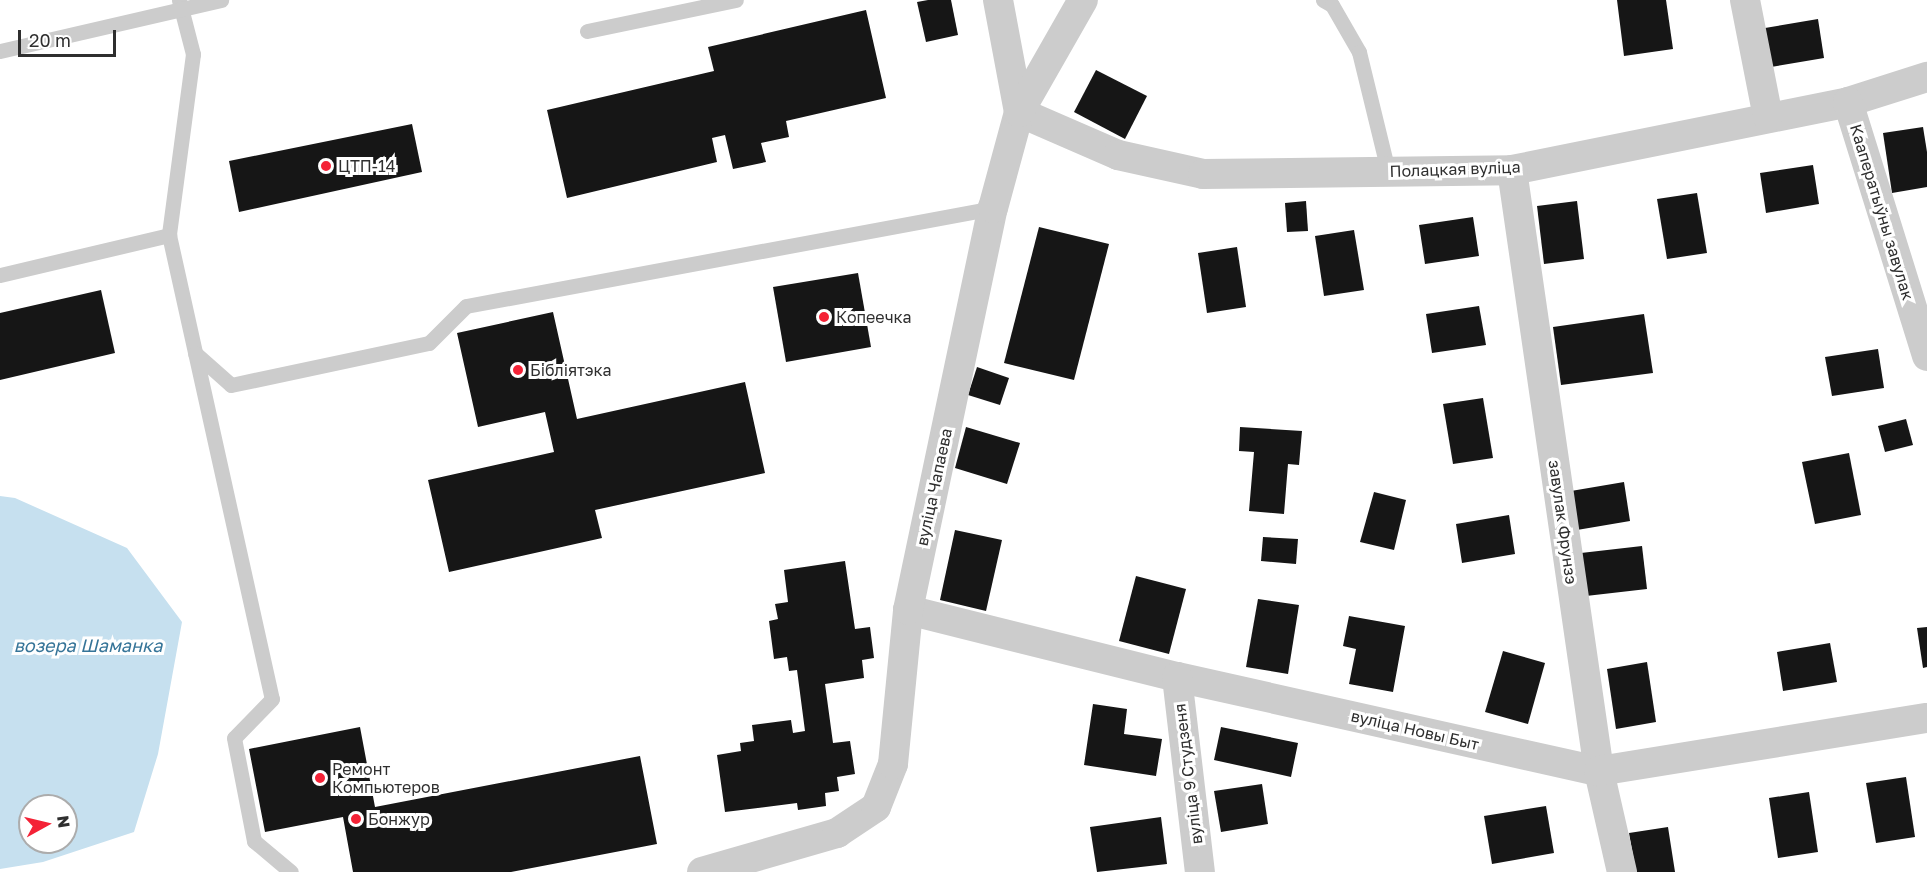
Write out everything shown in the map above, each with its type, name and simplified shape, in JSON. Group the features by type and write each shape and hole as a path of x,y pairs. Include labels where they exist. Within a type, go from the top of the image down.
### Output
{"street":[{"path":"998,0 1019,112"},
{"name":"вуліца Чапаева","path":"702,872 837,832 876,807 893,764 908,610 993,208 1019,112 1083,0"},
{"path":"1745,0 1768,117"},
{"name":"Полацкая вуліца","path":"1019,112 1118,155 1203,174 1512,170 1848,102 1927,77"},
{"name":"Кааператыўны завулак","path":"1848,102 1927,356"},
{"name":"завулак Фрунзэ","path":"1512,170 1599,771 1622,872"},
{"name":"вуліца Новы Быт","path":"908,610 1177,677 1599,771 1927,718"},
{"name":"вуліца 9 Студзеня","path":"1177,677 1200,872"}],"lane":[{"path":"0,51 180,4 221,0"},
{"path":"586,31 736,0"},
{"path":"1323,0 1332,5 1359,52 1388,171"},
{"path":"180,4 193,54 169,235 272,699 234,738 254,841 291,872"},
{"path":"195,353 231,385 429,343 466,306 993,208"},
{"path":"0,275 169,235"}],"water":[{"name":"возера Шаманка","path":"0,496 15,498 127,548 182,622 158,754 134,832 78,850 78,794 18,794 18,854 67,854 43,862 0,869"}],"building":[{"path":"951,0 958,35 926,42 917,2"},
{"path":"1617,0 1666,0 1673,49 1624,56"},
{"path":"866,10 886,98 786,121 789,137 761,143 766,162 733,169 725,135 712,138 717,162 567,198 547,110 714,71 708,47"},
{"path":"1818,19 1824,58 1771,67 1765,28"},
{"path":"1096,70 1147,96 1125,139 1074,112"},
{"name":"ЦТП-14","path":"412,124 422,172 239,212 229,161"},
{"path":"1923,127 1927,152 1927,187 1892,193 1883,133"},
{"path":"1813,165 1819,204 1766,213 1760,173"},
{"path":"1697,193 1707,253 1667,259 1657,199"},
{"path":"1306,201 1308,231 1287,232 1285,203"},
{"path":"1577,201 1584,259 1544,264 1537,206"},
{"path":"1473,217 1479,256 1425,264 1419,225"},
{"path":"1039,227 1109,244 1074,380 1004,363"},
{"path":"1354,230 1364,290 1324,296 1315,236"},
{"path":"1237,247 1246,307 1207,313 1198,253"},
{"path":"858,273 871,347 786,362 773,287"},
{"path":"101,290 115,353 0,380 0,313"},
{"path":"1479,306 1486,345 1432,353 1426,314"},
{"path":"553,312 577,419 745,382 765,473 595,510 602,538 449,572 428,480 554,452 545,412 478,427 457,333"},
{"path":"1644,314 1653,373 1561,385 1553,327"},
{"path":"1878,349 1884,388 1832,396 1825,357"},
{"path":"977,367 1009,378 1000,405 968,395"},
{"path":"1483,398 1493,458 1453,464 1443,404"},
{"path":"1906,419 1913,445 1885,452 1878,426"},
{"path":"966,427 1020,443 1007,484 955,468"},
{"path":"1240,427 1302,431 1299,465 1288,464 1284,514 1249,511 1254,452 1239,451"},
{"path":"1849,453 1861,515 1815,524 1802,462"},
{"path":"1624,482 1630,521 1577,530 1571,491"},
{"path":"1374,492 1406,500 1394,550 1360,542"},
{"path":"1509,515 1515,554 1462,563 1456,524"},
{"path":"955,530 1002,540 986,611 940,600"},
{"path":"1263,537 1298,539 1296,564 1261,561"},
{"path":"1642,546 1647,589 1586,596 1581,553"},
{"path":"845,561 855,629 870,627 874,658 862,660 864,678 825,684 833,743 850,741 855,774 837,777 839,791 825,793 826,806 798,810 797,803 725,812 717,755 741,751 740,743 754,741 752,725 791,720 793,733 805,731 797,670 789,671 787,657 774,659 769,621 778,619 775,604 788,602 784,570"},
{"path":"1136,576 1186,589 1169,654 1119,641"},
{"path":"1258,599 1299,605 1288,674 1246,667"},
{"path":"1349,616 1405,626 1393,692 1349,684 1356,649 1343,646"},
{"path":"1927,627 1927,667 1923,668 1917,628"},
{"path":"1830,643 1837,682 1783,691 1777,652"},
{"path":"1503,651 1545,663 1528,724 1485,712"},
{"path":"1647,662 1656,722 1616,729 1607,669"},
{"path":"1093,704 1127,709 1124,734 1162,739 1156,776 1084,765"},
{"path":"360,727 375,807 640,756 657,844 511,872 353,872 343,817 265,832 249,749"},
{"path":"1221,727 1298,743 1291,777 1214,760"},
{"path":"1906,777 1915,837 1876,843 1866,783"},
{"path":"1262,784 1268,824 1221,832 1214,791"},
{"path":"1809,792 1818,852 1778,858 1769,798"},
{"path":"1546,806 1554,853 1492,864 1484,816"},
{"path":"1161,817 1167,864 1097,872 1090,827"},
{"path":"1668,827 1675,872 1636,872 1629,833"}],"place":[{"name":"ЦТП-14","path":"326,166"},
{"name":"Копеечка","path":"824,317"},
{"name":"Бібліятэка","path":"518,370"},
{"name":"Ремонт Компьютеров","path":"320,778"},
{"name":"Бонжур","path":"356,819"}]}
